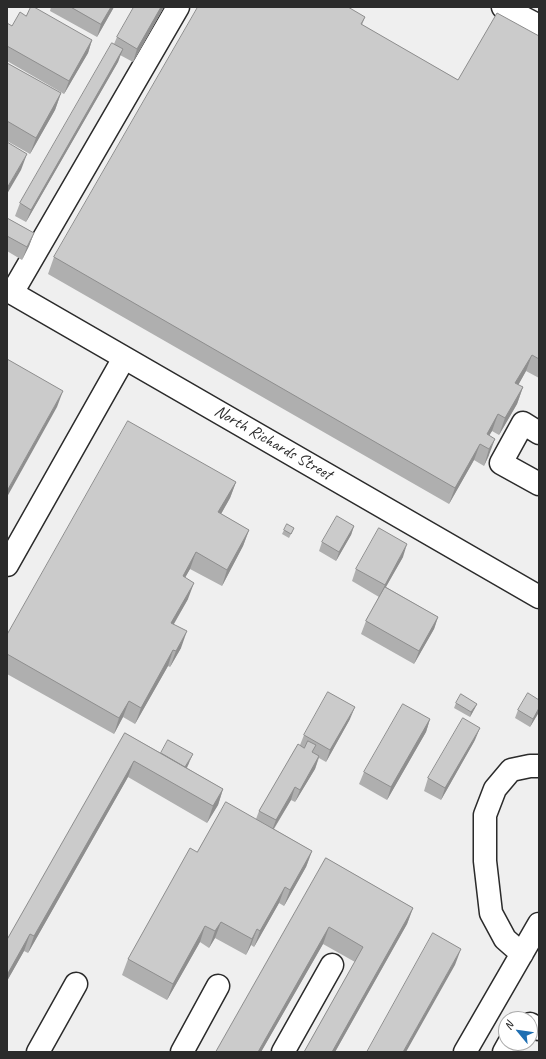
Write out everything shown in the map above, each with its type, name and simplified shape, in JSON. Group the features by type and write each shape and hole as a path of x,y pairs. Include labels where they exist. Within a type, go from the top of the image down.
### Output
{"street":[{"path":"10,292 178,7"},
{"path":"503,7 539,26"},
{"name":"North Richards Street","path":"10,292 539,597"},
{"path":"7,565 124,358"},
{"path":"539,432 523,423 501,463 539,484"},
{"path":"522,954 505,939 490,913 485,861 485,815 495,789 511,770 530,766 539,766"},
{"path":"465,1052 539,924"},
{"path":"283,1052 332,965"},
{"path":"38,1052 76,984"},
{"path":"182,1052 218,986"}],"shaded area":[{"path":"7,7 539,7 539,1052 7,1052"}],"building":[{"path":"31,7 34,7 92,40 69,81 7,46 7,23 12,26 20,12 26,16"},
{"path":"71,7 111,7 101,24"},
{"path":"134,7 161,7 137,49 117,37"},
{"path":"198,7 348,7 365,17 361,24 458,80 497,13 539,36 539,359 532,355 515,383 523,387 505,418 498,414 487,434 495,439 489,449 480,444 455,488 54,257"},
{"path":"112,43 123,49 31,210 20,203"},
{"path":"7,63 61,93 36,138 7,121"},
{"path":"7,142 27,154 7,188"},
{"path":"7,218 34,233 27,247 7,236"},
{"path":"7,359 63,391 7,491"},
{"path":"128,421 236,482 218,512 249,530 227,570 196,552 183,576 194,583 171,623 187,631 176,651 173,650 141,708 129,701 119,718 7,654 7,635"},
{"path":"337,516 354,526 339,552 322,542"},
{"path":"287,524 294,528 291,534 284,530"},
{"path":"379,528 407,544 385,585 356,569"},
{"path":"385,587 438,617 419,651 366,621"},
{"path":"328,692 355,707 330,750 304,735"},
{"path":"528,693 539,700 539,708 533,719 518,710"},
{"path":"461,694 477,704 471,712 456,703"},
{"path":"403,704 430,719 391,787 364,772"},
{"path":"463,718 480,728 445,788 428,778"},
{"path":"125,733 223,789 213,806 134,761 34,936 30,934 7,975 7,940"},
{"path":"168,740 193,754 185,767 161,753"},
{"path":"308,741 316,745 312,752 319,756 300,790 295,787 276,820 259,811 298,744 304,748"},
{"path":"226,802 312,851 290,890 285,887 260,931 257,929 252,939 221,922 215,931 205,926 173,984 128,959 190,848 197,852"},
{"path":"326,858 413,908 332,1052 304,1052 363,947 329,927 258,1052 216,1052"},
{"path":"433,933 461,949 403,1052 367,1052"}]}
